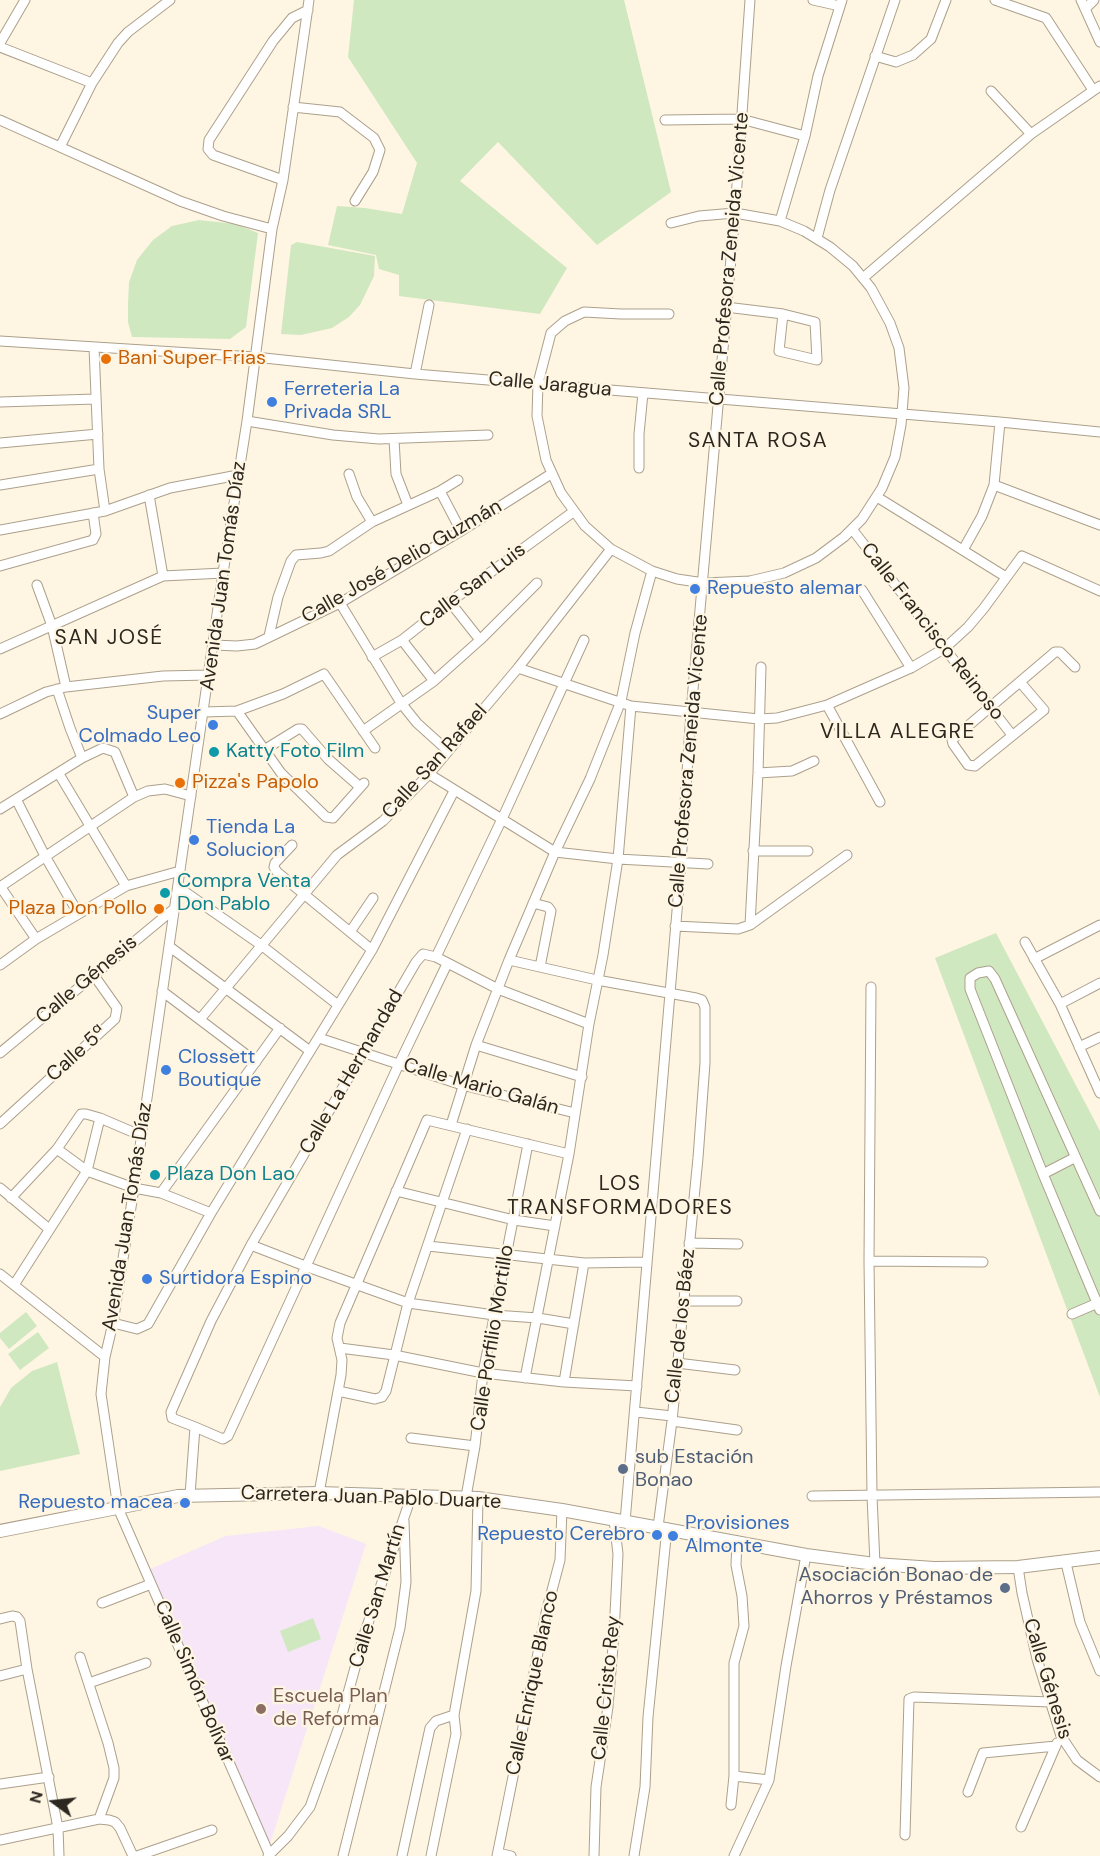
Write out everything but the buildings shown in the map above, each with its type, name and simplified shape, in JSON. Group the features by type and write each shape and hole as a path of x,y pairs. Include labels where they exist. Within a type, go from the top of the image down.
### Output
{"main road":[{"name":"Carretera Juan Pablo Duarte","path":"0,1531 152,1500 190,1495 319,1493 472,1498 562,1510 806,1555 875,1564 934,1568 1018,1567 1066,1563 1100,1557"}],"street":[{"path":"25,0 0,45 92,83"},
{"path":"60,147 92,83 118,43 128,32 170,0"},
{"name":"Avenida Juan Tomás Díaz","path":"118,1508 101,1394 105,1357 113,1323 142,1136 247,421 272,229 283,180 309,0"},
{"name":"Calle Profesora Zeneida Vicente","path":"619,1521 636,1412 681,864 691,712 735,213 750,0"},
{"path":"780,221 805,136 818,76 841,3 813,0"},
{"path":"817,238 830,190 895,0"},
{"path":"875,56 896,62 913,55 931,39 946,0"},
{"path":"863,278 1031,135 1097,88 1047,18 995,0"},
{"path":"1094,0 1083,5 1100,42"},
{"path":"283,180 213,155 208,149 209,140 273,41 292,18 308,10"},
{"path":"991,91 1031,135"},
{"path":"293,107 340,112 374,138 380,150 373,172 355,201"},
{"path":"665,120 741,119 805,136"},
{"path":"0,120 180,201 223,216 272,229"},
{"path":"669,314 584,312 565,321 551,333 538,383 539,431 551,474 573,512 611,549 631,562 652,572 677,579 704,583 750,581 784,573 816,558 852,529 877,497 895,457 902,414 903,375 897,342 885,311 863,278 842,256 817,238 780,221 735,213 699,216 671,223"},
{"path":"415,374 429,305"},
{"path":"726,307 783,314 815,322 817,360 779,351 783,314"},
{"name":"Calle Jaragua","path":"0,340 255,357 415,374 1100,432"},
{"path":"94,347 99,469 105,511"},
{"path":"639,468 639,434 643,393"},
{"path":"0,402 95,399"},
{"path":"247,421 333,435 394,439 488,435"},
{"path":"963,550 982,516 994,486 1000,422"},
{"path":"0,443 98,434"},
{"path":"394,439 396,474 408,505"},
{"path":"0,485 99,469"},
{"path":"349,474 357,497 372,522"},
{"name":"Calle José Delio Guzmán","path":"214,645 255,644 340,603 551,474"},
{"path":"0,530 105,511 150,495 202,481 238,475"},
{"path":"269,636 278,597 291,561 296,555 329,550 372,522 440,491 458,480"},
{"path":"994,486 1100,525"},
{"path":"440,491 461,531"},
{"path":"150,495 163,576"},
{"path":"877,497 1006,577"},
{"name":"Calle San Luis","path":"372,657 402,640 573,512"},
{"path":"0,566 93,540 96,534 93,513"},
{"name":"Calle Francisco Reinoso","path":"852,529 1012,735"},
{"name":"Calle San Rafael","path":"201,1018 337,855 383,822 429,774 518,668 611,549"},
{"path":"518,668 631,706 759,719 777,718 827,705 911,668 945,648 968,627 1020,557 1024,556 1100,591"},
{"path":"451,1125 476,1045 509,960 555,852 590,779 621,701 635,633 652,572"},
{"path":"0,649 163,576 223,573"},
{"path":"363,730 434,681 537,583"},
{"path":"37,585 52,626 70,728 82,758"},
{"path":"862,590 911,668"},
{"path":"450,602 480,639"},
{"path":"340,603 401,703 417,723 448,750"},
{"path":"402,640 434,681"},
{"path":"584,640 436,957 498,989 589,1024"},
{"path":"1020,682 1044,710 971,767 952,740 1020,682 1058,652 1076,667"},
{"path":"750,925 761,667"},
{"path":"204,712 237,711 283,694 324,674 375,748"},
{"path":"0,714 46,692 62,688 163,676 209,675"},
{"path":"827,705 880,802"},
{"path":"525,1378 569,1154 589,1024 603,955 618,859 631,706"},
{"path":"237,711 264,750 281,773 326,817 333,818 362,785 328,759 302,729 298,729 264,750"},
{"path":"0,809 82,758 103,748 115,752 134,797"},
{"path":"758,773 792,771 814,761"},
{"path":"59,774 126,886"},
{"path":"429,774 454,792 555,852 681,864 708,864"},
{"path":"36,939 0,887 134,797 147,791 165,789 191,796"},
{"path":"113,1323 137,1329 148,1324 211,1214 372,950 454,792"},
{"path":"16,799 78,913"},
{"path":"292,845 274,867 303,894 372,950"},
{"path":"753,851 808,851"},
{"path":"675,926 738,929 750,925 847,855"},
{"path":"0,965 36,939 126,886 180,872"},
{"path":"178,887 261,945 338,1005"},
{"path":"350,932 373,898"},
{"path":"533,903 549,907 551,911 540,968"},
{"name":"Calle Génesis","path":"0,1053 175,908"},
{"path":"1034,959 1100,925"},
{"path":"1025,942 1060,1004 1100,1091"},
{"path":"170,947 310,1051"},
{"name":"Calle La Hermandad","path":"195,1427 172,1418 171,1415 211,1321 251,1245 416,962 423,954 436,957"},
{"name":"Calle de los Báez","path":"509,960 597,980 669,992 702,1000 705,1007 705,1062 699,1158 682,1301 648,1717 645,1787 634,1856"},
{"path":"190,1495 195,1427 223,1439 228,1436 447,964"},
{"path":"1072,1314 1099,1305 1043,1174 970,989 970,978 978,973 988,971 994,979 1100,1211"},
{"name":"Calle 5ª","path":"0,1124 115,1019 117,1008 93,974"},
{"path":"1060,1004 1100,983"},
{"path":"871,987 870,1261 872,1496 875,1564"},
{"path":"162,991 201,1018 256,1062"},
{"path":"161,1193 280,1028"},
{"path":"1079,1047 1100,1037"},
{"name":"Calle Mario Galán","path":"319,1038 462,1085 575,1113"},
{"path":"476,1045 582,1077"},
{"path":"11,1198 57,1149 81,1114 100,1118 142,1136"},
{"path":"14,1285 87,1171 100,1118"},
{"path":"319,1493 342,1360 337,1338 340,1323 427,1120 569,1154"},
{"path":"338,1391 375,1399 382,1397 386,1391 408,1302 467,1129"},
{"name":"Calle Porfilio Mortillo","path":"430,1856 456,1734 454,1715 476,1591 472,1498 483,1373 528,1144"},
{"path":"57,1149 87,1171 134,1188 161,1193 211,1214"},
{"path":"1043,1174 1074,1158"},
{"path":"0,1188 49,1229"},
{"path":"396,1191 514,1220 555,1226"},
{"path":"689,1243 738,1244"},
{"path":"251,1245 408,1302 574,1324"},
{"path":"428,1246 584,1263 647,1263"},
{"path":"870,1261 983,1262"},
{"path":"564,1382 584,1263"},
{"path":"0,1274 105,1357"},
{"path":"682,1301 738,1301"},
{"path":"340,1348 394,1355 483,1373 564,1382 637,1386"},
{"path":"677,1363 735,1370"},
{"path":"636,1412 737,1430"},
{"path":"411,1438 475,1446"},
{"path":"812,1496 1100,1492"},
{"name":"Calle San Martín","path":"269,1856 310,1807 339,1725 364,1635 411,1497"},
{"name":"Calle Simón Bolívar","path":"118,1508 269,1856"},
{"name":"Calle Enrique Blanco","path":"497,1855 546,1613 560,1560 562,1510"},
{"path":"343,1856 400,1628 406,1582 404,1513"},
{"name":"Calle Cristo Rey","path":"594,1856 596,1787 608,1707 614,1634 619,1521"},
{"path":"731,1805 734,1776 734,1663 744,1626 742,1596 736,1565 737,1541"},
{"path":"734,1856 769,1780 806,1555"},
{"path":"1066,1563 1080,1622 1100,1671"},
{"name":"Calle Génesis","path":"1018,1567 1037,1659 1061,1736 1077,1760 1100,1777"},
{"path":"102,1603 151,1584"},
{"path":"0,1619 12,1616 17,1617 20,1621 58,1828 59,1856"},
{"path":"80,1657 114,1768 114,1778 104,1820"},
{"path":"89,1683 146,1664"},
{"path":"0,1676 27,1669"},
{"path":"904,1835 909,1699 1051,1702"},
{"path":"402,1856 430,1728 436,1721 454,1715"},
{"path":"1021,1827 1061,1736"},
{"path":"968,1792 983,1753 1056,1746"},
{"path":"734,1776 769,1780"},
{"path":"0,1784 49,1777"},
{"path":"0,1840 104,1820 115,1822 135,1856 212,1830"},
{"path":"497,1855 511,1856"}],"shaded area":[{"name":"Escuela Plan de Reforma","path":"319,1526 366,1544 269,1847 148,1570 226,1536"}],"green space":[{"path":"354,0 624,0 671,192 597,245 498,142 460,181 567,268 540,314 399,296 399,275 379,269 376,255 328,245 337,206 402,214 417,163 348,57"},
{"path":"199,220 236,224 258,233 246,327 230,339 132,337 128,322 129,282 137,260 153,240 172,226"},
{"path":"297,242 375,256 374,276 360,305 349,317 332,328 301,335 281,334 291,245"},
{"path":"996,933 1100,1131 1100,1397 935,958"},
{"path":"26,1312 37,1326 9,1349 0,1338 0,1333"},
{"path":"38,1332 49,1348 20,1370 8,1354"},
{"path":"57,1362 80,1454 0,1471 0,1407 11,1388 32,1371"},
{"path":"313,1618 321,1639 288,1652 280,1631"}],"place":[{"name":"Bani Super Frias","path":"106,359"},
{"name":"Ferreteria La Privada SRL","path":"272,402"},
{"name":"Repuesto alemar","path":"695,589"},
{"name":"Super Colmado Leo","path":"213,725"},
{"name":"Katty Foto Film","path":"214,752"},
{"name":"Pizza's Papolo","path":"180,783"},
{"name":"Tienda La Solucion","path":"194,840"},
{"name":"Compra Venta Don Pablo","path":"165,893"},
{"name":"Plaza Don Pollo","path":"159,909"},
{"name":"Clossett Boutique","path":"166,1070"},
{"name":"Plaza Don Lao","path":"155,1175"},
{"name":"Surtidora Espino","path":"147,1279"},
{"name":"sub Estación Bonao","path":"623,1469"},
{"name":"Repuesto macea","path":"185,1503"},
{"name":"Repuesto Cerebro","path":"657,1535"},
{"name":"Provisiones Almonte","path":"673,1536"},
{"name":"Asociación Bonao de Ahorros y Préstamos","path":"1005,1588"},
{"name":"Escuela Plan de Reforma","path":"261,1709"}],"district":[{"name":"SANTA ROSA","path":"758,441"},
{"name":"SAN JOSÉ","path":"109,638"},
{"name":"VILLA ALEGRE","path":"898,732"},
{"name":"LOS TRANSFORMADORES","path":"620,1196"}]}
